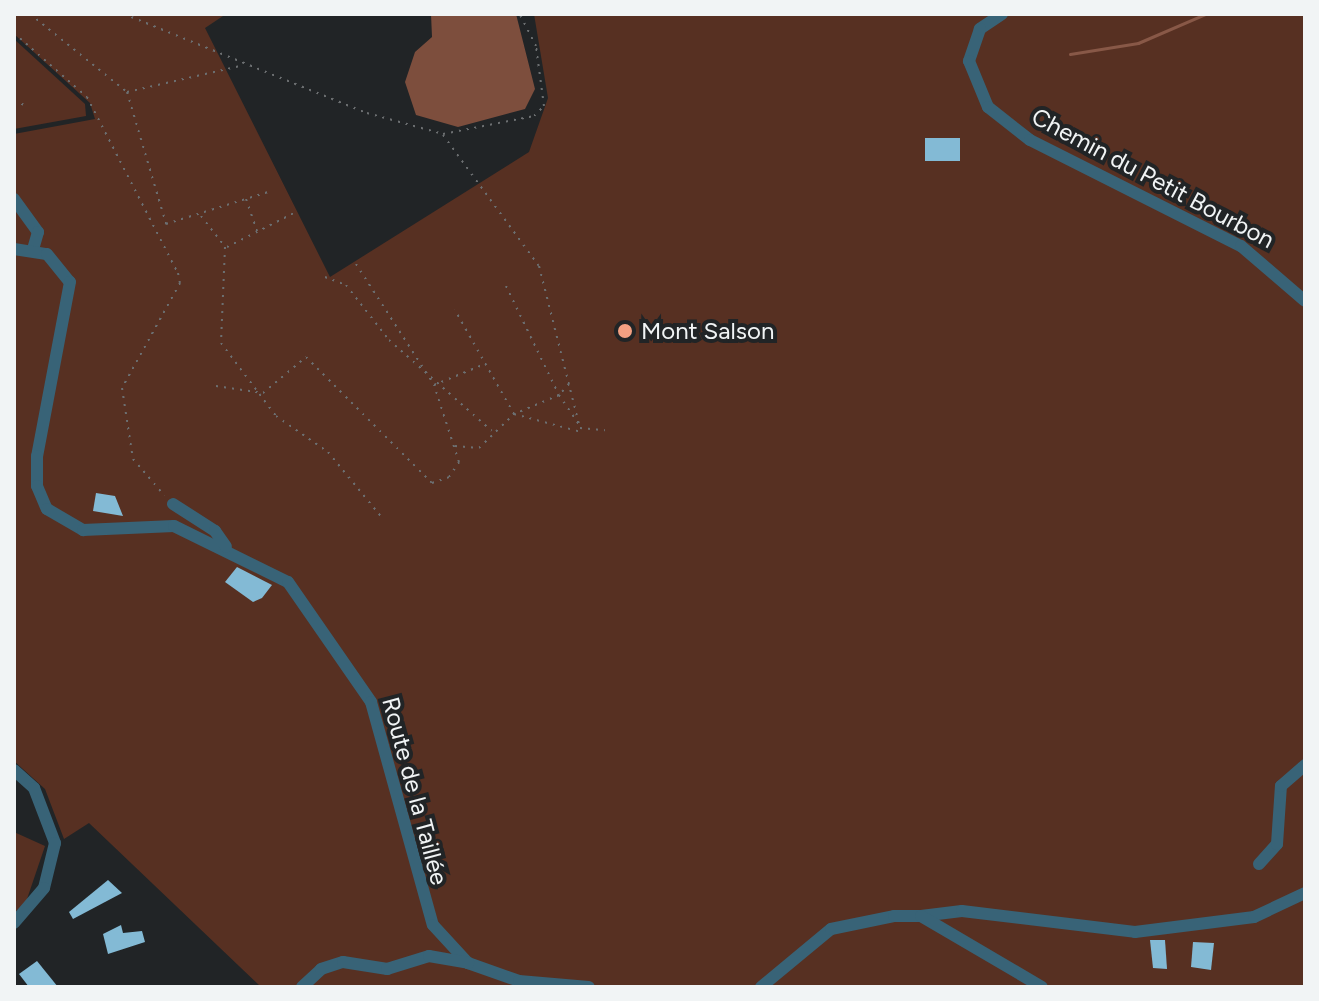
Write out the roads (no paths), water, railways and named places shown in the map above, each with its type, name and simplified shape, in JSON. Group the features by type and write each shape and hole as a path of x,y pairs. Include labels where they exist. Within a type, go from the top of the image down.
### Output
{"street":[{"name":"Chemin du Petit Bourbon","path":"1002,14 980,29 969,61 988,107 1030,140 1241,246 1305,301"},
{"path":"14,199 38,232 33,250 14,249"},
{"name":"Route de la Taillée","path":"33,250 62,266 72,300 37,456 37,486 47,509 83,530 174,526 288,582 365,692 424,906 468,963"},
{"path":"173,504 215,531 227,550"},
{"path":"1259,864 1277,844 1281,786 1305,765"},
{"path":"14,770 43,804 55,843 55,863 26,911 14,938"},
{"path":"761,987 831,929 962,911 1135,932 1254,917 1305,893"},
{"path":"14,923 26,911"},
{"path":"921,916 1042,987"},
{"path":"302,987 321,969 343,962 387,969 429,956 468,963 519,981 589,987"}],"waterway":[{"path":"1070,54 1138,43 1205,14"}],"place":[{"name":"Mont Salson","path":"625,331"}]}
